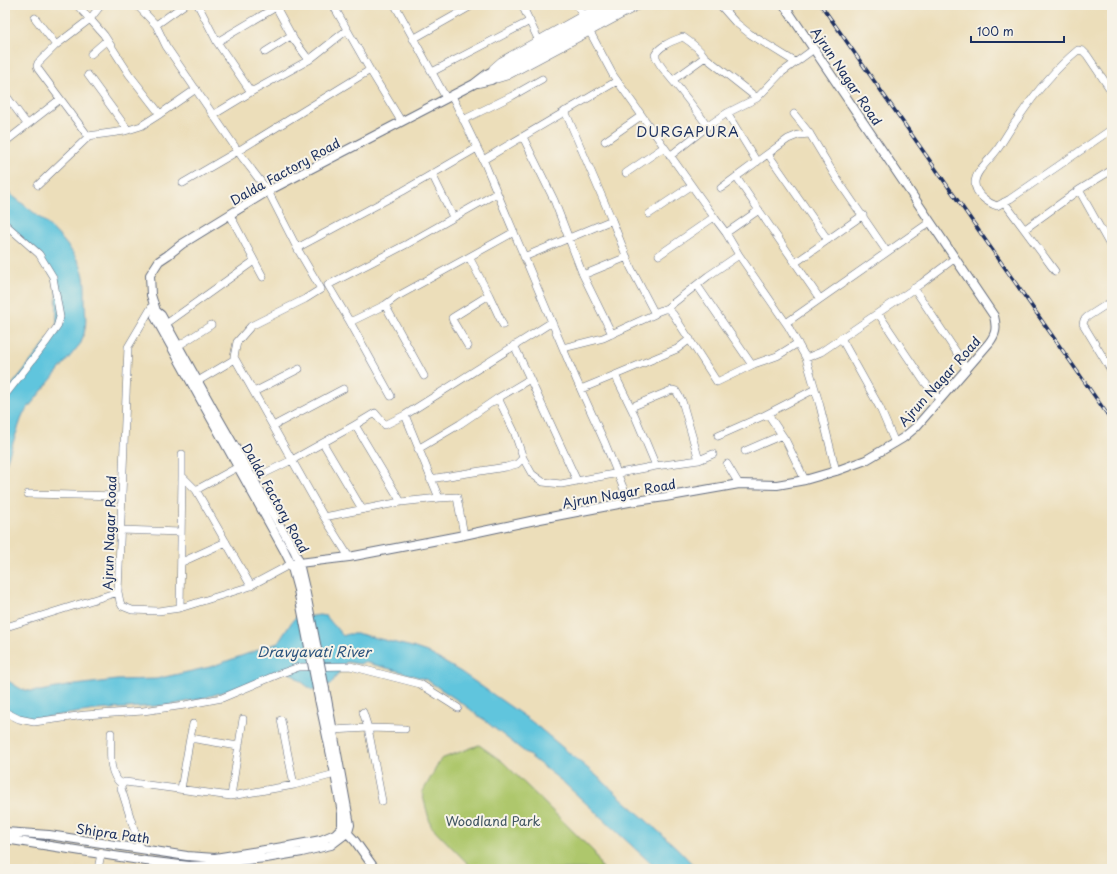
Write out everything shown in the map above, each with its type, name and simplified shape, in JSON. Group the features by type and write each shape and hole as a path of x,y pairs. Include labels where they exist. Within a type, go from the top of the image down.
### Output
{"street":[{"path":"77,5 107,40 129,74 160,114"},
{"path":"88,136 59,100 37,66 38,63 56,45 90,19 101,5"},
{"path":"137,5 156,24 166,46 238,151 268,191 297,248 321,289"},
{"path":"156,24 184,5"},
{"path":"198,5 217,42 251,92"},
{"path":"333,5 401,121"},
{"path":"395,5 432,72 463,120 483,160 629,502"},
{"path":"413,39 473,5"},
{"path":"522,5 530,21 538,46"},
{"path":"577,5 583,15"},
{"path":"489,77 501,61 538,46 600,5"},
{"name":"Dalda Factory Road","path":"295,564 238,468 155,317 155,307 151,295 150,275 160,261 182,244 268,191 401,121 489,77 538,46 612,5"},
{"name":"Dalda Factory Road","path":"538,46 628,5"},
{"path":"489,77 507,76 640,5"},
{"path":"720,5 750,34 795,62"},
{"name":"Ajrun Nagar Road","path":"155,307 128,348 118,592 122,606 132,610 158,611 180,608 251,586 295,564 349,557 464,535 540,518 629,502 739,484 777,485 805,480 866,460 903,438 916,427 989,343 995,335 996,326 994,316 784,5"},
{"path":"217,42 276,6 292,35 309,60"},
{"path":"35,18 56,45"},
{"path":"432,72 530,21"},
{"path":"213,115 309,60 347,30"},
{"path":"590,32 617,81 726,233 798,343 806,358 836,471"},
{"path":"265,52 292,35"},
{"path":"708,126 662,69 657,60 655,55 669,43 683,37 699,48 705,57 757,98"},
{"path":"91,54 107,40"},
{"path":"670,156 708,126 757,98 781,73 814,49"},
{"path":"1112,92 1087,55 1083,51 1078,50 1065,60 1042,86 1019,117 976,178 976,190 988,202 997,206 1112,129"},
{"path":"672,80 705,57"},
{"path":"182,182 238,151 370,70"},
{"path":"88,75 128,130"},
{"path":"463,120 512,96 542,79"},
{"path":"483,160 617,81"},
{"path":"38,185 88,136 128,130 141,126 196,89"},
{"path":"5,94 27,124"},
{"path":"5,142 59,100"},
{"path":"564,111 612,220 631,268 654,313"},
{"path":"727,114 757,162"},
{"path":"794,114 810,134 837,179 887,252"},
{"path":"605,142 642,116"},
{"path":"721,188 788,139 798,135 810,134"},
{"path":"523,137 554,200 583,275 612,334"},
{"path":"626,173 664,147"},
{"path":"297,248 477,148"},
{"path":"768,154 828,240"},
{"path":"1025,229 1079,190 1112,170"},
{"path":"432,174 453,217"},
{"path":"736,177 820,299"},
{"path":"649,214 691,186"},
{"path":"1079,190 1112,249"},
{"path":"349,557 324,517 234,357 237,342 251,326 305,299 497,193"},
{"path":"1004,202 1055,271"},
{"path":"726,233 759,210"},
{"path":"230,215 263,277"},
{"path":"795,263 862,215"},
{"path":"659,255 714,217"},
{"path":"524,257 612,220"},
{"path":"786,323 930,222"},
{"path":"5,224 39,254 50,271 53,277 60,317 56,327 47,341 5,395"},
{"path":"350,322 385,305 514,232"},
{"path":"563,348 603,338 667,308 696,285 739,255"},
{"path":"469,257 503,325"},
{"path":"583,275 627,257"},
{"path":"806,358 821,352 842,338 955,258"},
{"path":"166,324 254,261"},
{"path":"328,285 391,396"},
{"path":"696,285 752,365"},
{"path":"914,288 966,369"},
{"path":"468,346 452,318 489,295"},
{"path":"1112,301 1087,317 1083,324 1112,372"},
{"path":"385,305 424,376"},
{"name":"Dalda Factory Road","path":"155,307 161,315 294,550 295,564 302,589 323,699 345,830"},
{"path":"667,308 673,314 690,339 717,382 752,365 777,356 798,343"},
{"path":"878,313 923,380 939,399"},
{"path":"253,479 292,460 375,413 385,425 552,322"},
{"path":"178,346 211,325"},
{"path":"842,338 880,408 895,443"},
{"path":"581,389 677,348 690,339"},
{"path":"514,345 577,481"},
{"path":"198,381 236,359"},
{"path":"254,392 299,369"},
{"path":"615,375 631,407 656,466"},
{"path":"418,449 530,379"},
{"path":"273,426 343,389"},
{"path":"718,436 768,414 815,389"},
{"path":"631,407 672,390 676,391 682,401 699,460"},
{"path":"498,398 514,431 523,458 532,474 543,482 561,484 656,466 699,460 712,454"},
{"path":"405,414 430,479 439,498"},
{"path":"768,414 782,435 805,480"},
{"path":"355,425 401,502"},
{"path":"745,451 782,435"},
{"path":"323,443 362,509"},
{"path":"180,608 182,562 182,454"},
{"path":"430,479 506,467 517,464 523,458"},
{"path":"727,464 739,484"},
{"path":"196,490 238,468"},
{"path":"182,476 196,490 251,586"},
{"path":"28,494 122,496"},
{"path":"324,517 401,502 457,497 464,535"},
{"path":"120,530 181,532"},
{"path":"182,562 226,542"},
{"path":"6,627 118,592"},
{"path":"5,712 19,719 34,722 78,715 185,705 222,698 299,667 350,666 420,684 458,708"},
{"name":"Dalda Factory Road","path":"323,699 333,730 350,825 345,830"},
{"path":"363,712 368,728 382,801"},
{"path":"231,796 243,719"},
{"path":"281,720 294,785"},
{"path":"181,788 193,724"},
{"path":"333,730 405,728"},
{"path":"111,734 113,772 118,782 122,784"},
{"path":"190,738 238,746"},
{"path":"122,784 125,782 181,788 231,796 294,785 335,774"},
{"path":"122,784 121,788 124,800 140,848"},
{"path":"209,858 214,865 302,852 331,845 345,830 375,869"},
{"name":"Shipra Path","path":"5,832 48,835 209,858 321,840 345,830"},
{"name":"Shipra Path","path":"5,840 101,854 156,866 214,865 223,869"},
{"path":"98,869 101,854"}],"green space":[{"name":"Woodland Park","path":"479,745 503,762 594,852 602,869 473,869 431,826 422,793 441,759"}],"water":[{"path":"5,190 48,224 74,255 84,276 86,319 81,343 23,414 5,466 5,394 57,328 56,283 38,253 5,226"},
{"name":"Dravyavati River","path":"298,615 301,618 319,615 326,616 343,636 348,634 360,634 412,647 427,652 461,672 531,721 598,777 678,849 697,869 657,869 563,782 466,706 427,680 364,662 360,664 346,662 331,684 312,690 284,668 242,686 204,698 171,705 96,710 32,719 17,716 5,711 5,679 21,689 40,691 117,680 156,679 210,667 278,643"}],"railway":[{"path":"821,5 1112,421"}],"district":[{"name":"DURGAPURA","path":"688,131"}]}
